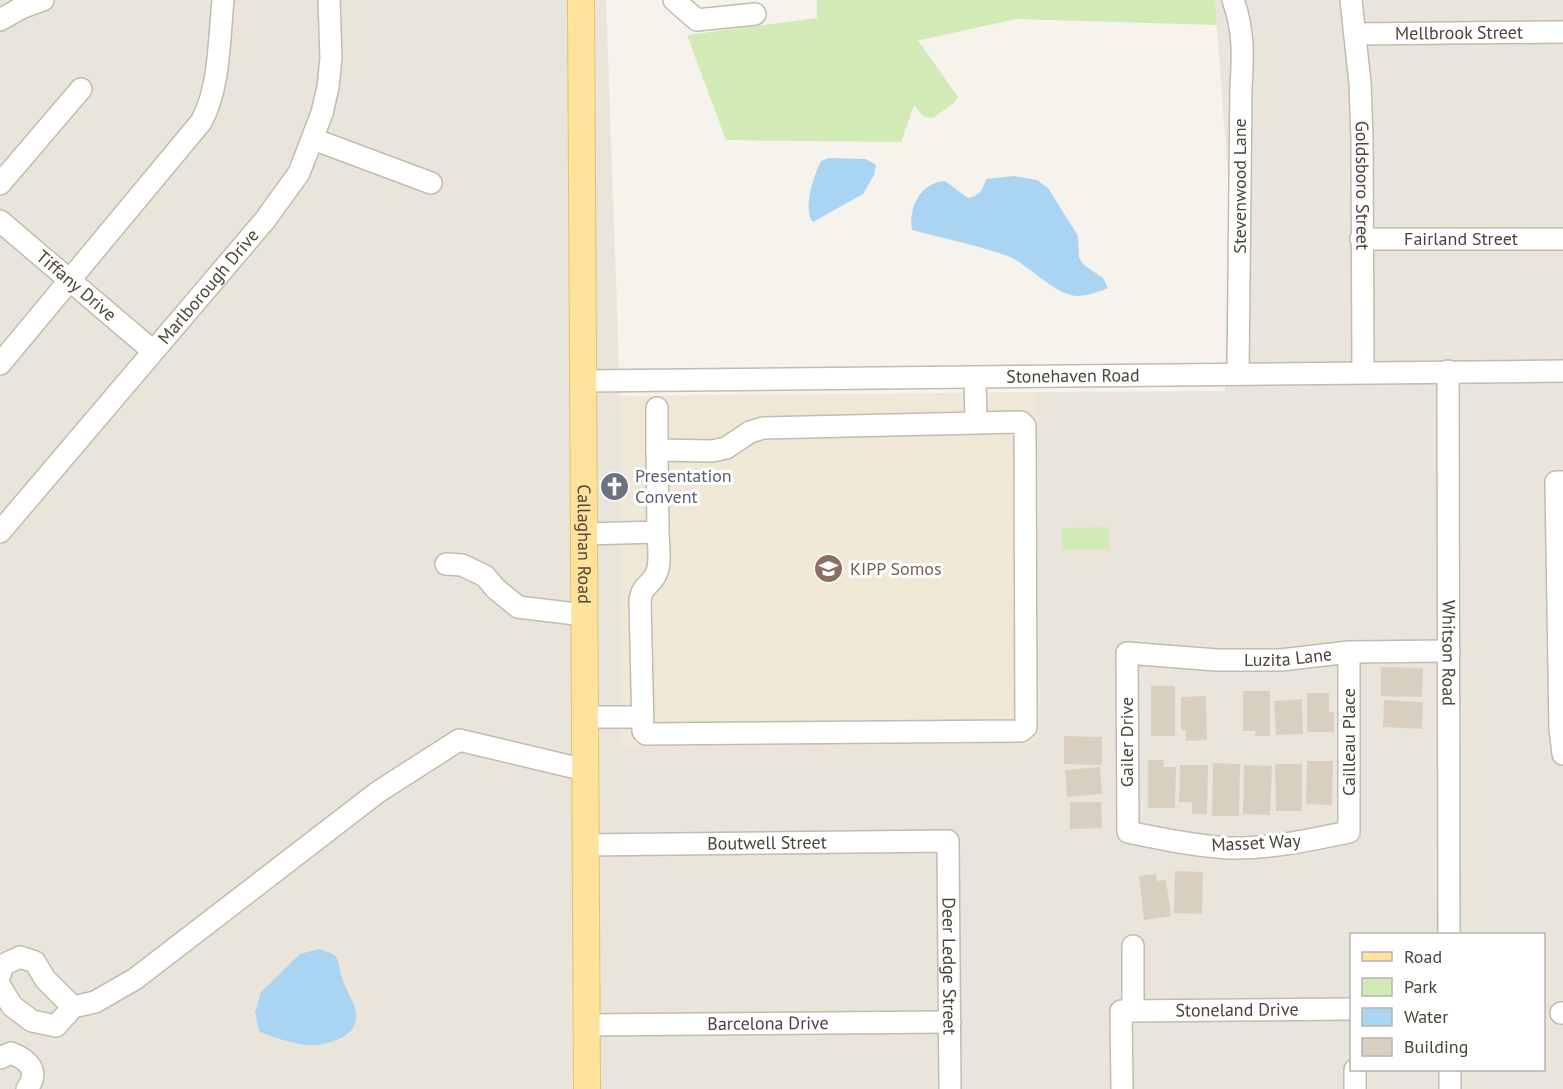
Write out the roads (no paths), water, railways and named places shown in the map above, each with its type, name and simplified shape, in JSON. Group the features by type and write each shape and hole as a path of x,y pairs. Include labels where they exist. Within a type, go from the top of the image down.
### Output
{"main road":[{"name":"Callaghan Road","path":"581,0 587,1089"}],"street":[{"path":"0,20 21,8 43,0"},
{"path":"0,364 201,122 211,101 215,84 223,0"},
{"name":"Marlborough Drive","path":"0,532 265,220 299,173 313,139 328,87 331,58 329,0"},
{"path":"674,0 697,20 755,14"},
{"name":"Stevenwood Lane","path":"1233,0 1240,18 1243,46 1239,374"},
{"name":"Goldsboro Street","path":"1351,0 1360,83 1363,372"},
{"name":"Mellbrook Street","path":"1354,34 1563,32"},
{"path":"0,184 81,89"},
{"path":"313,139 431,183"},
{"name":"Tiffany Drive","path":"0,221 153,351"},
{"name":"Fairland Street","path":"1361,239 1563,239"},
{"name":"Whitson Road","path":"1448,371 1449,933"},
{"name":"Stonehaven Road","path":"584,381 1563,371"},
{"path":"975,378 976,423"},
{"path":"657,408 657,450 658,565 656,576 642,590 640,600 642,717 643,731 646,734 1021,731 1026,727 1024,426 1021,422 763,428 750,432 726,448 712,451 657,450"},
{"path":"1560,482 1560,729 1563,754"},
{"path":"584,534 658,532"},
{"path":"446,564 462,565 485,576 496,589 518,607 584,615"},
{"name":"Luzita Lane","path":"1127,652 1217,660 1281,660 1349,652 1449,651"},
{"name":"Gailer Drive","path":"1127,652 1128,832"},
{"name":"Cailleau Place","path":"1349,652 1349,832"},
{"path":"585,717 642,717"},
{"path":"0,986 12,1005 32,1021 56,1026 74,1007 95,1002 135,979 378,792 459,740 585,770"},
{"name":"Masset Way","path":"1128,832 1189,844 1231,848 1276,846 1349,832"},
{"name":"Boutwell Street","path":"585,845 948,841"},
{"name":"Deer Ledge Street","path":"948,841 950,1089"},
{"path":"1122,1089 1133,946"},
{"path":"0,975 3,965 20,957 34,962 45,979 74,1007"},
{"name":"Stoneland Drive","path":"1127,1011 1350,1009"},
{"name":"Barcelona Drive","path":"586,1025 950,1022"},
{"path":"0,1058 11,1053 27,1062 33,1071 33,1081 27,1089"},
{"path":"1355,1071 1355,1089"},
{"path":"1450,1071 1450,1089"}],"water":[{"path":"829,158 866,159 876,165 874,175 863,194 813,222 809,210 812,183 821,161"},
{"path":"1014,176 1037,180 1048,188 1078,236 1079,258 1084,265 1103,278 1108,288 1085,295 1068,294 1050,285 1005,255 912,230 914,205 929,186 945,181 968,198 980,192 986,179"},
{"path":"319,949 332,954 337,959 356,1012 355,1024 351,1030 331,1042 308,1045 269,1036 259,1031 255,1012 261,992 300,954"}],"place":[{"name":"Presentation Convent","path":"614,486"},
{"name":"KIPP Somos","path":"829,569"}]}
